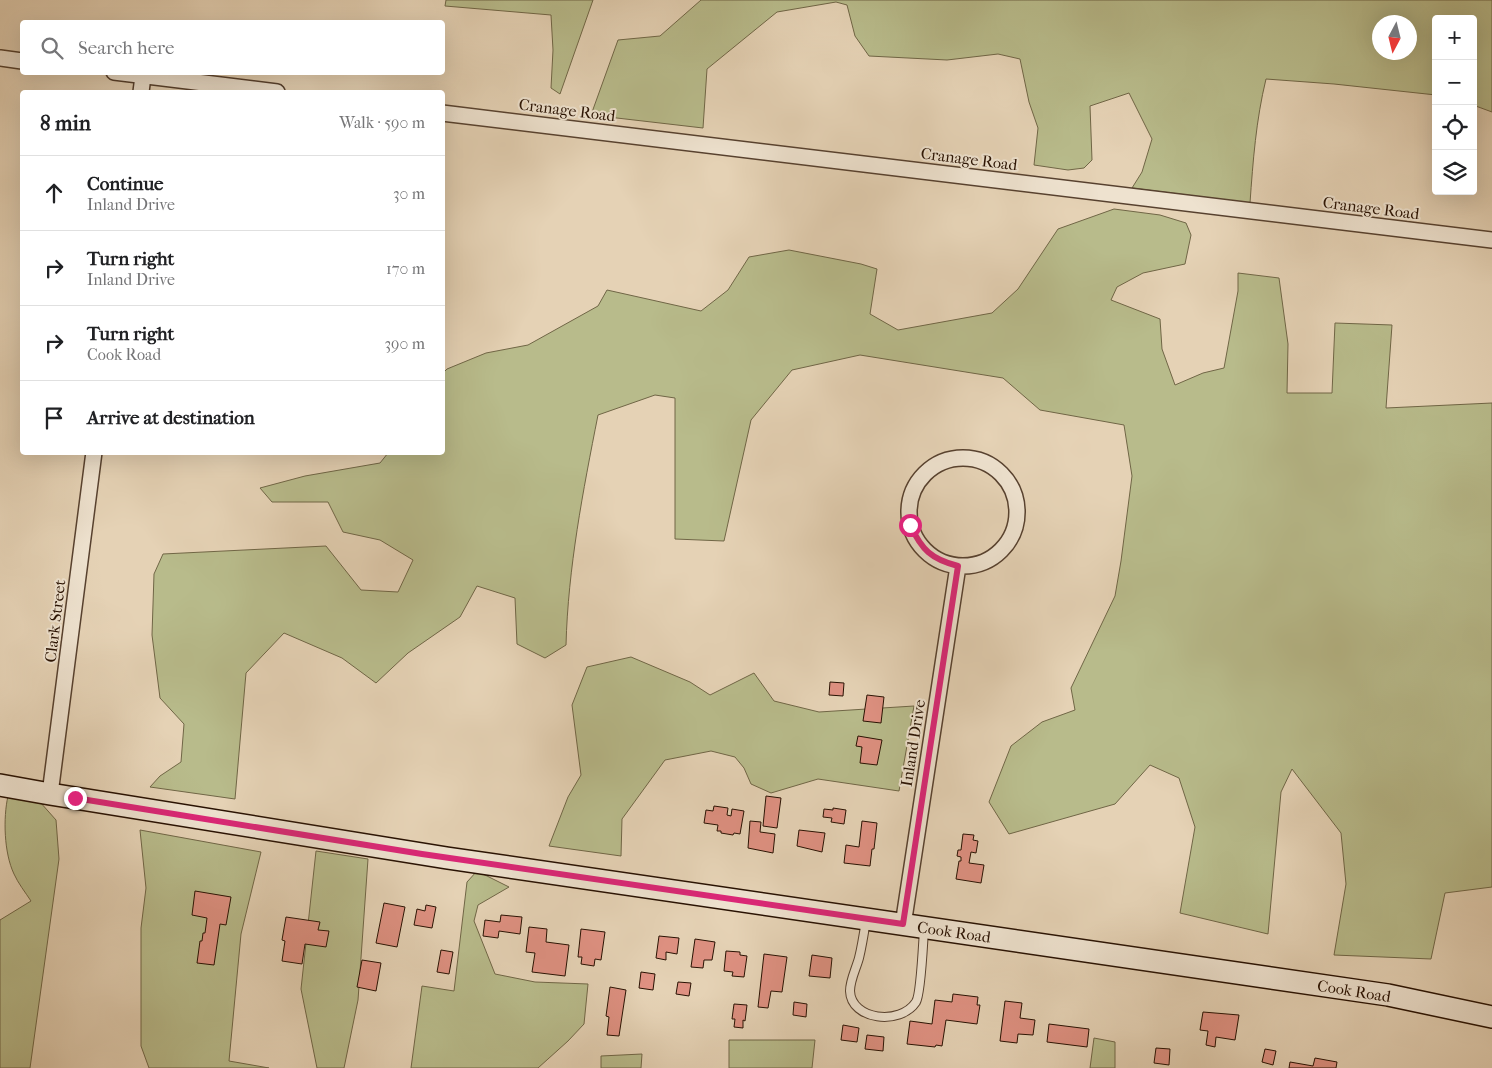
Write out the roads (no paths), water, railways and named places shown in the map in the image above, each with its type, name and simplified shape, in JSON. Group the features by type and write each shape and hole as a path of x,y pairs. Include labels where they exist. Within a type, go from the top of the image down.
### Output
{"street":[{"path":"0,58 20,61"},
{"path":"136,75 260,90"},
{"path":"141,90 143,76"},
{"name":"Cranage Road","path":"445,112 1492,240"},
{"name":"Clark Street","path":"50,794 94,455"},
{"path":"962,458 980,461 992,466 1009,483 1018,506 1014,532 1004,548 994,557 976,565 958,566 940,561 922,546 910,525 909,506 912,495 921,478 935,466 962,458"},
{"name":"Inland Drive","path":"903,924 958,566"},
{"name":"Cook Road","path":"0,784 50,794 422,854 1388,995 1492,1017"}],"lane":[{"path":"866,919 859,957 851,982 851,997 856,1006 869,1014 883,1018 898,1016 908,1012 917,1000 925,928"}]}
